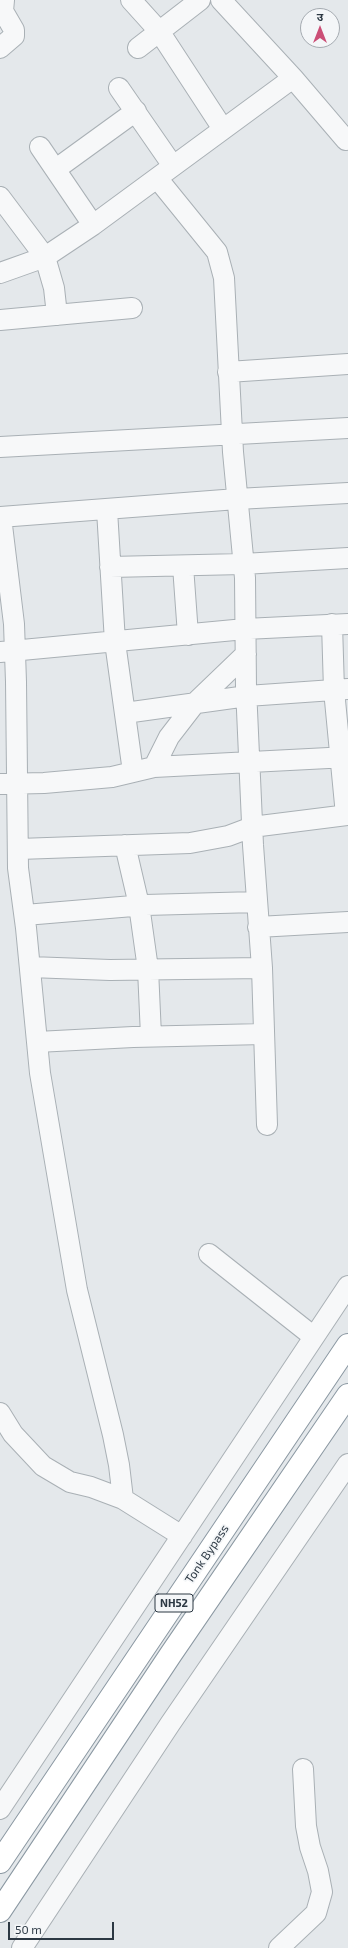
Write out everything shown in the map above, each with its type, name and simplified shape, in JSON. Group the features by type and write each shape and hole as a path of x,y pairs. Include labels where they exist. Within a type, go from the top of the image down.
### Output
{"highway":[{"name":"Tonk Bypass","path":"0,1862 348,1345"},
{"name":"NH52","path":"0,1911 167,1661 348,1395"}],"street":[{"path":"0,48 11,41 14,36 14,30 2,11 4,0"},
{"path":"131,0 159,31 223,129"},
{"path":"138,48 200,0"},
{"path":"221,0 293,78 347,141"},
{"path":"0,273 45,257 93,225 293,78"},
{"path":"119,88 173,166"},
{"path":"56,169 136,111"},
{"path":"40,147 93,225"},
{"path":"157,178 216,252 224,287 232,434 243,564 246,696 252,827 262,968 267,1125"},
{"path":"0,198 45,257 56,302"},
{"path":"0,320 56,302 132,308"},
{"path":"228,372 348,364"},
{"path":"0,447 348,428"},
{"path":"123,1499 119,1465 113,1435 77,1290 40,1073 25,915 18,868 19,849 9,784 7,651 1,517 237,499 348,493"},
{"path":"107,510 115,642 133,772"},
{"path":"110,567 243,564 348,558"},
{"path":"183,566 188,635"},
{"path":"7,651 245,630 340,624 341,689 347,815 252,827 228,836 190,843 19,849"},
{"path":"154,767 169,737 196,702 246,654"},
{"path":"125,713 246,696 341,689"},
{"path":"9,784 112,777 154,767 344,757"},
{"path":"125,845 139,905 148,969 151,1036"},
{"path":"25,915 139,905 257,902"},
{"path":"258,927 348,922"},
{"path":"30,967 148,969 262,968"},
{"path":"37,1042 151,1036 264,1034"},
{"path":"210,1254 314,1337"},
{"path":"0,1809 348,1286"},
{"path":"0,1413 13,1434 42,1466 70,1482 91,1487 123,1499 182,1536"},
{"path":"22,1948 170,1724 348,1464"},
{"path":"279,1948 316,1913 322,1892 306,1826 303,1768"}]}
